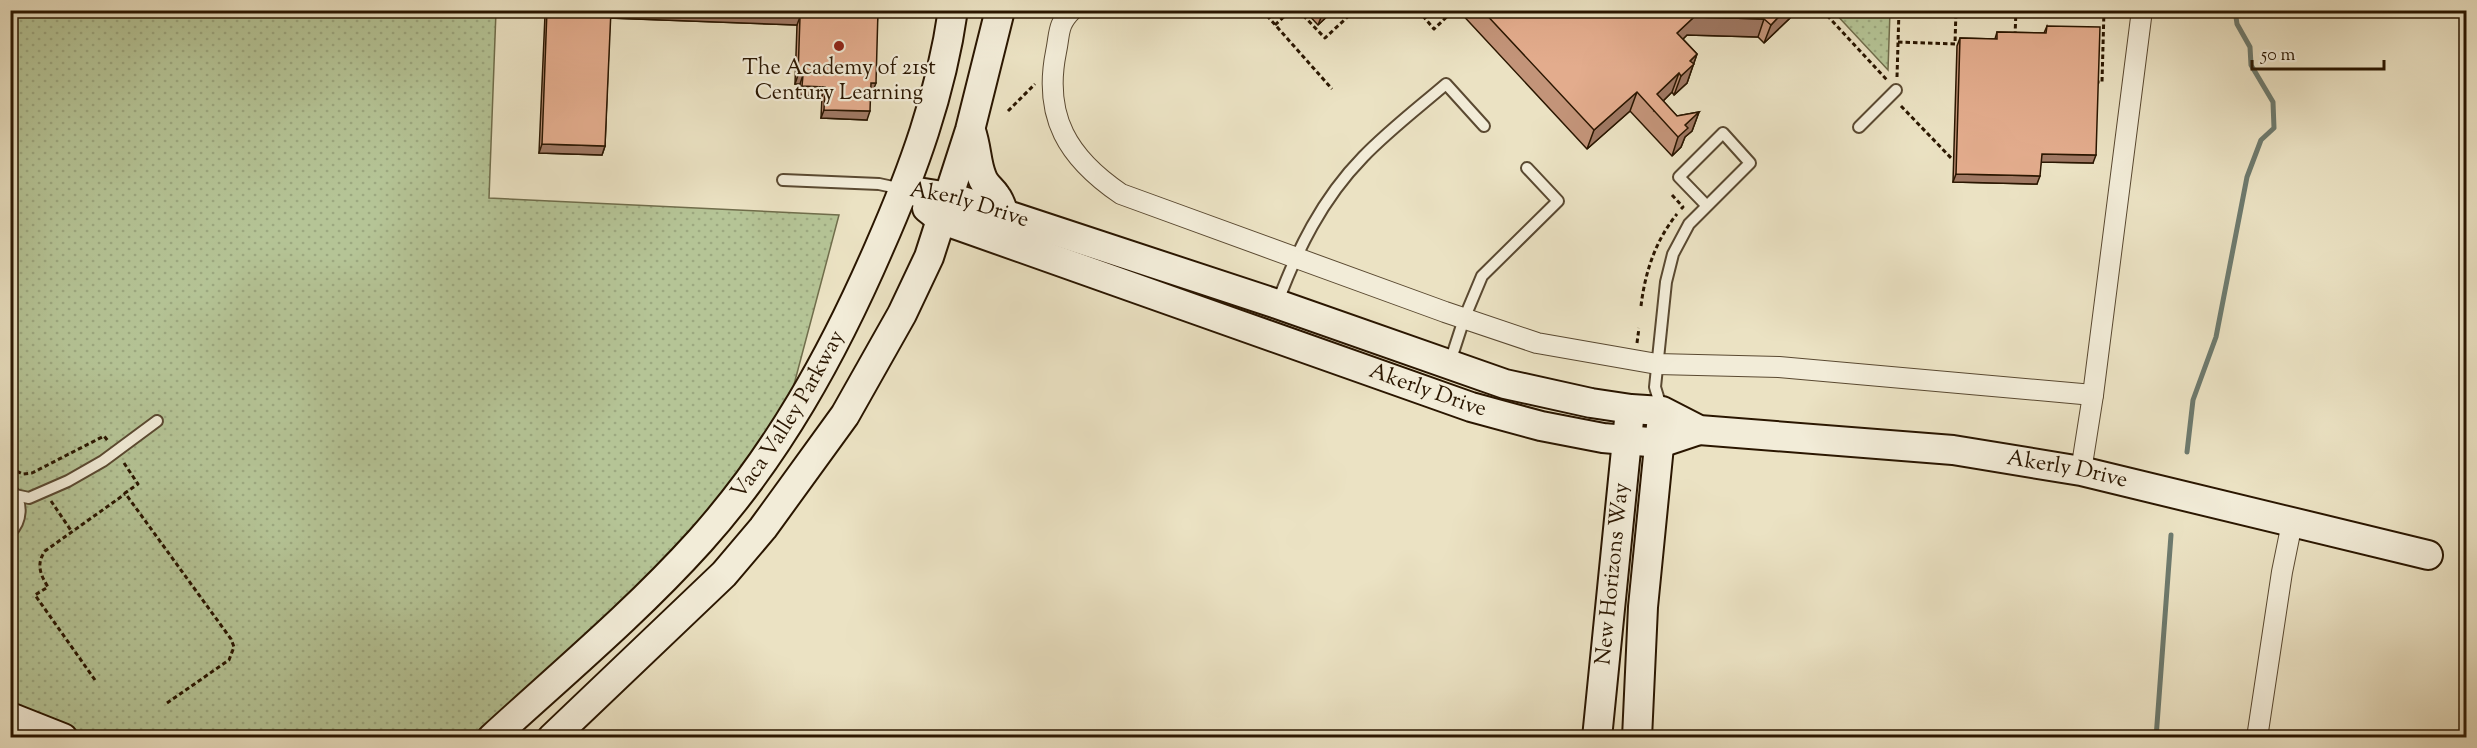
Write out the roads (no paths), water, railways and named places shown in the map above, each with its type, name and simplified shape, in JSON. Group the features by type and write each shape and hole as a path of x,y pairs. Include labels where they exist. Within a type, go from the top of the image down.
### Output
{"street":[{"name":"Vaca Valley Parkway","path":"492,738 653,591 739,495 779,441 812,387 859,294 905,190 939,88 953,10"},
{"name":"Vaca Valley Parkway","path":"552,738 724,574 776,511 845,415 902,314 928,257 970,130 1000,10"},
{"path":"1072,10 1062,20 1051,77 1055,116 1067,144 1095,177 1121,194 1464,319 1537,343 1657,363 1779,367 2093,395"},
{"path":"2082,471 2142,10"},
{"path":"970,130 977,148 982,178 996,196 1004,213"},
{"name":"Akerly Drive","path":"905,190 946,208 1471,407 1541,426 1660,443 1699,430 1953,450 2082,471 2428,555"},
{"name":"Akerly Drive","path":"946,208 1004,213 1277,304 1449,366 1533,391 1630,410 1659,400 1699,430"},
{"name":"New Horizons Way","path":"1637,738 1643,607 1660,443 1659,400"},
{"name":"New Horizons Way","path":"1597,738 1630,410"},
{"path":"2257,738 2282,572 2292,523"},
{"path":"10,717 63,738"}],"lane":[{"path":"1277,304 1294,258 1317,217 1338,187 1363,157 1446,84 1484,126"},
{"path":"1859,127 1894,93"},
{"path":"1659,400 1657,363 1666,282 1673,254 1689,224 1707,206 1750,163 1723,133 1678,177 1707,206"},
{"path":"1449,366 1464,319 1482,276 1558,201 1527,168"},
{"path":"783,180 879,184 905,190"},
{"path":"10,533 29,498 68,481 116,452 157,421"},
{"path":"13,492 29,498"},
{"path":"13,492 20,514"}],"waterway":[{"path":"2187,452 2193,400 2216,337 2247,177 2261,140 2274,128 2273,102 2251,65 2250,47 2237,24 2235,10"},
{"path":"2156,738 2171,535"}],"place":[{"name":"The Academy of 21st Century Learning","path":"839,46"}]}
